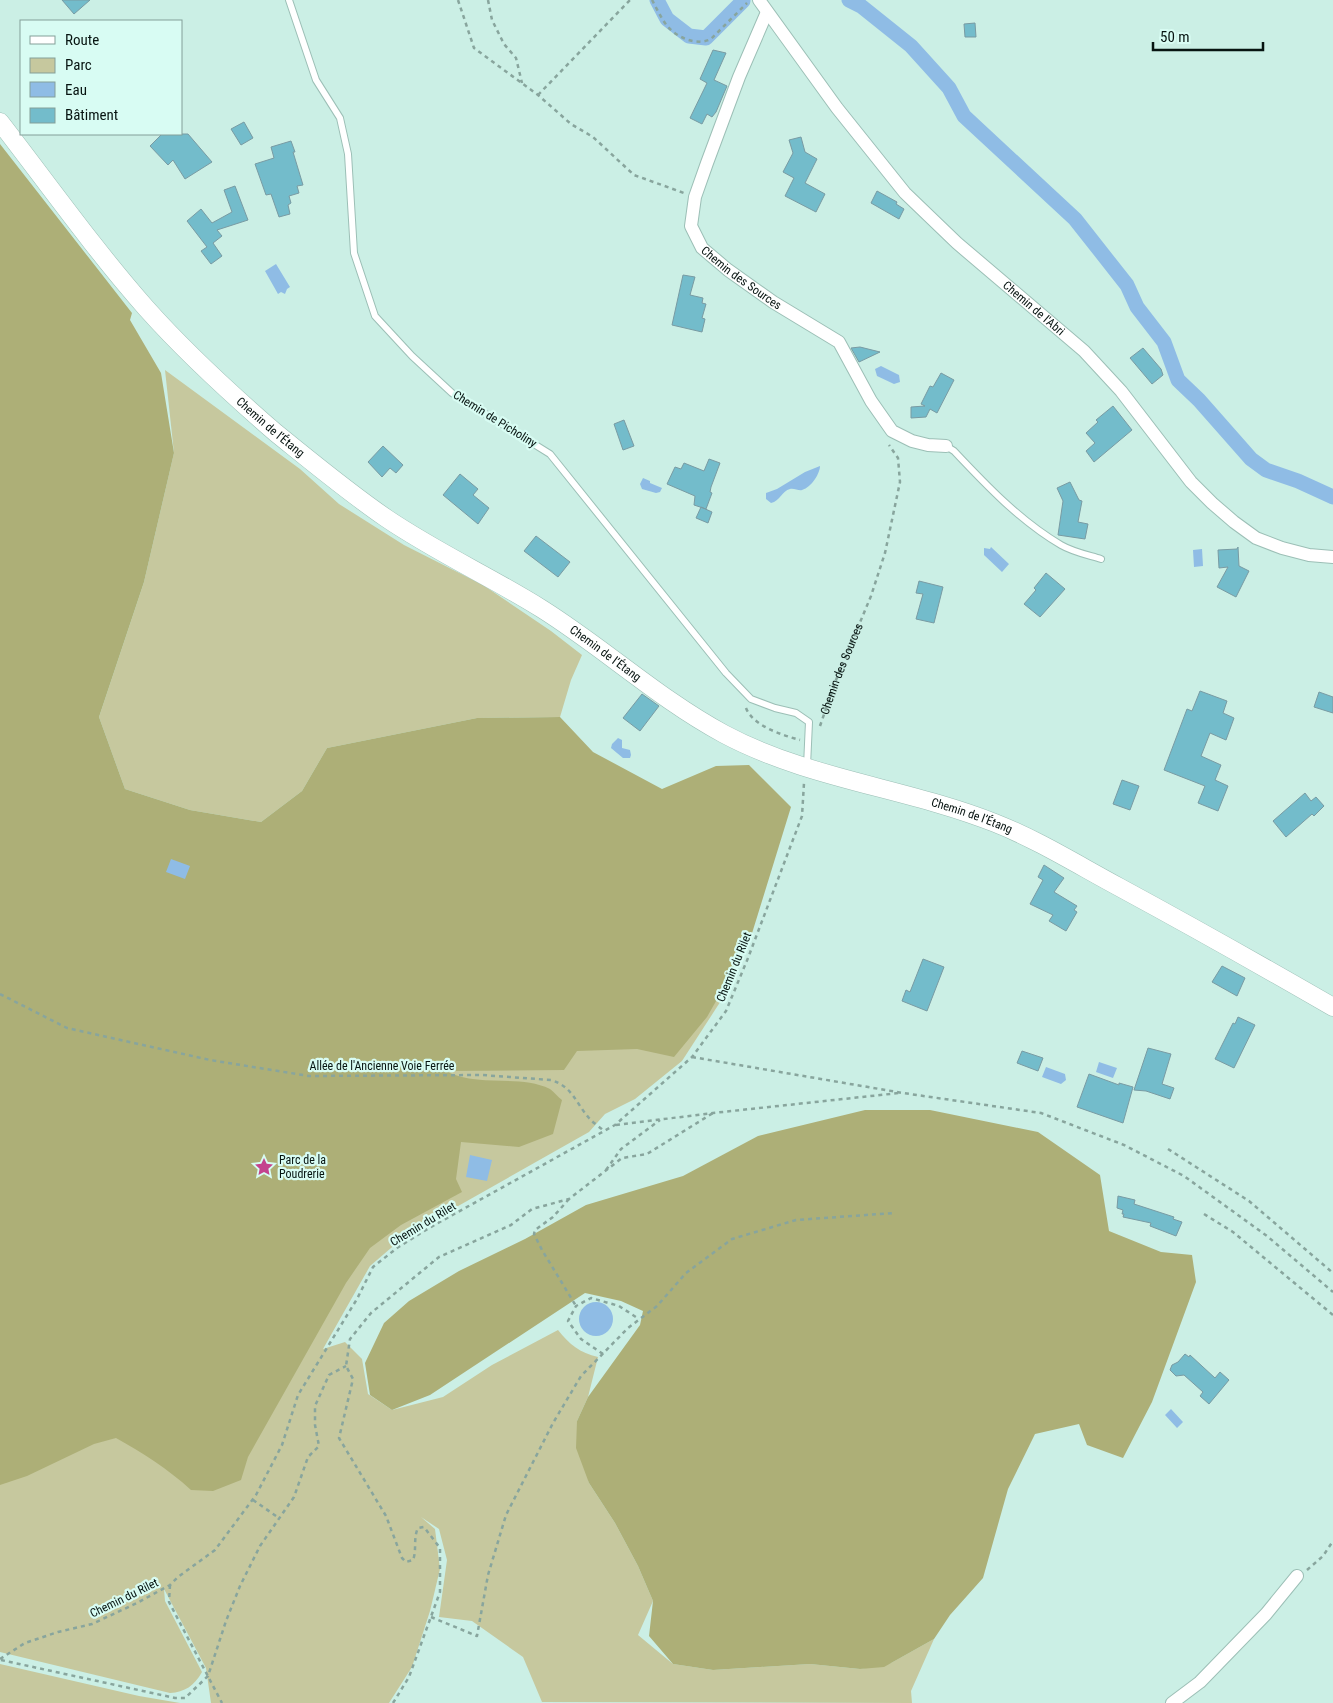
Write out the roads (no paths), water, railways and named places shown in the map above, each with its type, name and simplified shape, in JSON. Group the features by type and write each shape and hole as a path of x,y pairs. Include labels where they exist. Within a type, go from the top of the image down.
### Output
{"main road":[{"name":"Chemin de l’Étang","path":"0,122 90,239 163,327 240,402 310,461 384,517 540,608 687,711 723,733 760,751 810,768 963,810 1002,826 1068,859 1333,1007"}],"street":[{"name":"Chemin de l'Abri","path":"759,0 837,108 905,193 957,243 1084,351 1121,391 1191,482 1212,503 1256,538 1282,548 1309,555 1333,557"},
{"name":"Chemin des Sources","path":"767,12 739,77 695,197 691,226 702,248 728,270 773,302 840,342 871,401 892,431 912,441 928,445 946,446"},
{"path":"1172,1703 1200,1682 1266,1614 1297,1576"}],"lane":[{"name":"Chemin de Picholiny","path":"289,0 316,80 340,118 348,154 354,253 375,316 412,356 452,393 550,454 726,673 752,699 775,708 796,713 809,722 810,768"},
{"name":"Chemin des Sources","path":"946,446 954,451 1005,502 1037,528 1062,546 1101,559"}],"water":[{"path":"276,264 290,287 285,294 281,292 278,294 265,271"},
{"path":"881,366 899,375 900,382 894,384 877,376 875,369"},
{"path":"820,466 815,480 806,488 787,490 771,503 766,499 766,493"},
{"path":"643,478 662,488 660,492 656,493 642,489 640,484"},
{"path":"991,547 1009,564 1002,572 984,555 984,548 990,549"},
{"path":"1202,549 1203,566 1194,567 1193,550"},
{"path":"618,738 622,740 622,748 630,750 630,758 623,758 611,748"},
{"path":"171,859 190,866 185,879 166,872"},
{"path":"1099,1062 1117,1068 1113,1078 1096,1072"},
{"path":"1046,1067 1065,1074 1066,1080 1061,1084 1042,1077"},
{"path":"470,1155 492,1160 487,1181 466,1177"},
{"path":"596,1302 608,1307 613,1319 608,1331 596,1336 584,1331 579,1319 584,1307"},
{"path":"1171,1409 1183,1422 1177,1428 1165,1415"}],"waterway":[{"path":"657,0 667,19 689,36 706,38 743,1"},
{"path":"849,0 861,6 911,46 949,88 964,116 1075,219 1127,285 1137,307 1164,342 1178,380 1199,400 1251,459 1266,470 1298,481 1333,497"}],"place":[{"name":"Parc de la Poudrerie","path":"264,1167"}]}
